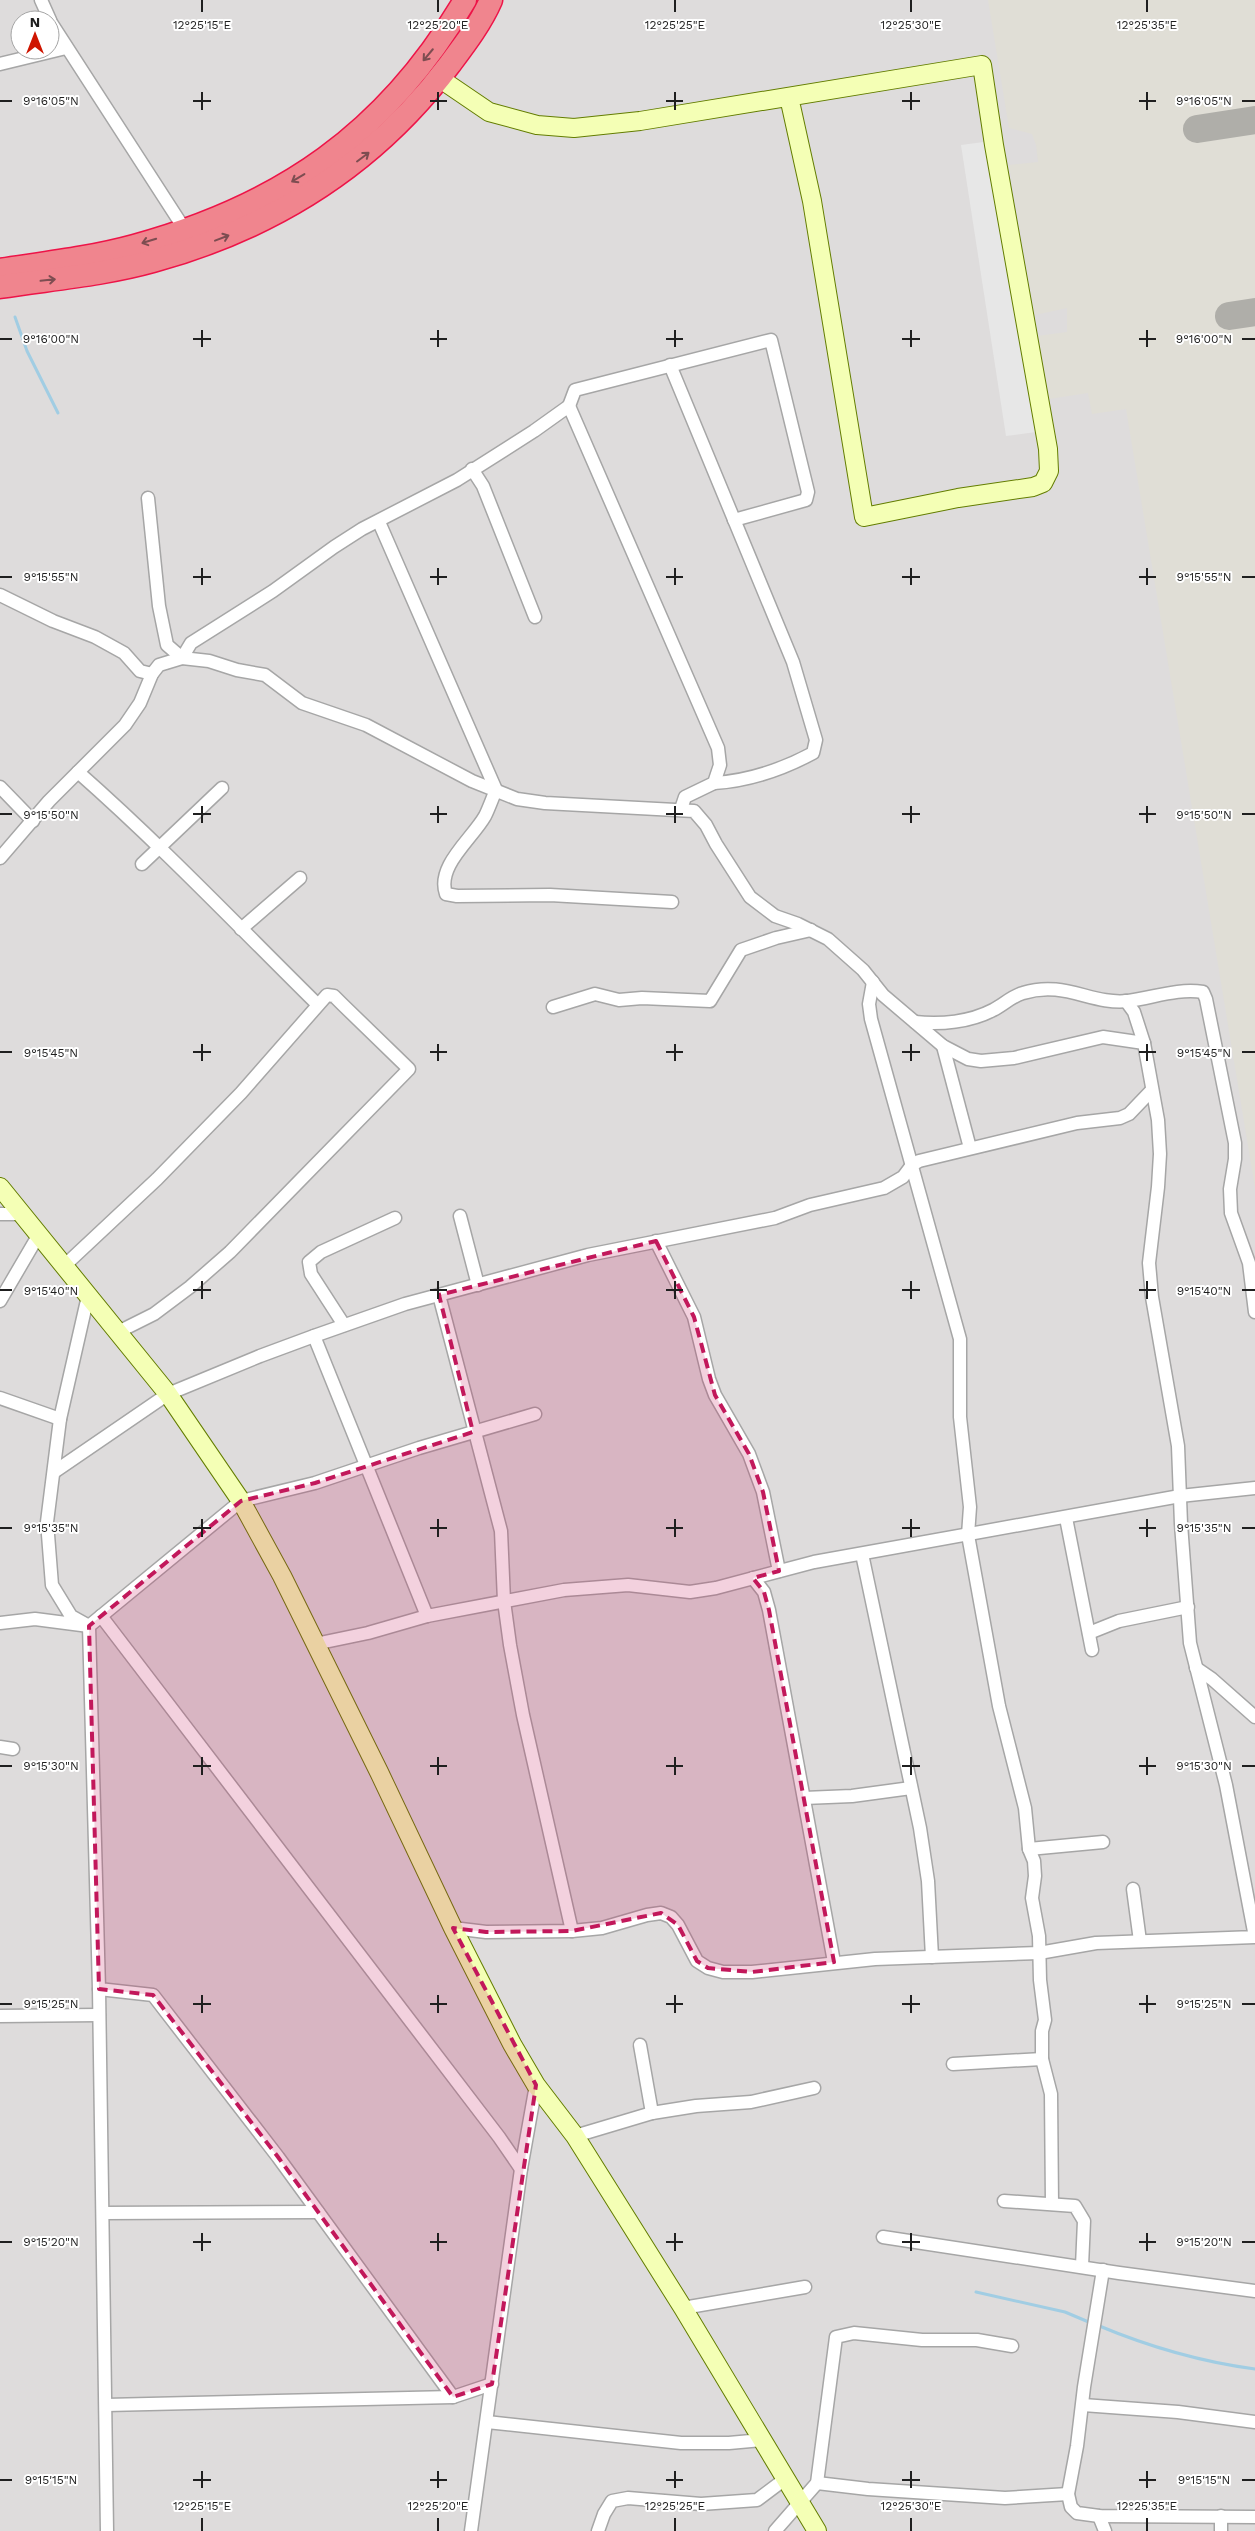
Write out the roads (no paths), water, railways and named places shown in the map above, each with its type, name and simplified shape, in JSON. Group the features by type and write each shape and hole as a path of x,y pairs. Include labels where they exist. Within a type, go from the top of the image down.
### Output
{"highway":[{"path":"0,287 102,273 153,261 316,167 355,136 393,97 433,50 465,0"},
{"path":"0,270 69,261 133,246 191,239 244,229 328,184 369,152 410,112 463,47 492,0"}],"main road":[{"path":"439,78 489,112 536,125 574,128 640,122 789,97 982,65 994,145 1048,450 1049,471 1043,483 1033,487 958,498 864,517 812,201 789,97"},
{"path":"0,1186 63,1267 168,1394 241,1501 282,1576 380,1772 453,1928 536,2086 575,2136 683,2308 817,2531"}],"street":[{"path":"60,38 191,239"},
{"path":"0,64 66,48"},
{"path":"182,658 191,643 273,591 362,529 379,522 456,480 534,431 568,406 576,390 771,340 808,492 806,500 734,520"},
{"path":"670,365 794,662 814,727 816,746 813,753 785,768 738,782 714,783 685,797 682,809"},
{"path":"568,406 718,748 720,765 714,783"},
{"path":"472,469 483,486 536,617"},
{"path":"148,498 156,561 159,606 167,645 182,658"},
{"path":"379,522 496,790 485,816 448,869 443,884 446,894 457,896 550,895 672,902"},
{"path":"0,595 53,622 95,637 124,653 140,672 152,674"},
{"path":"0,858 78,772 125,725 140,703 152,674 159,665 182,658 209,661 236,670 266,675 302,703 366,725 472,781 518,799 545,803 694,811 700,815 750,897 775,916 811,930 834,943 873,982 883,995 943,1046 968,1059 981,1061 1014,1058 1103,1037 1144,1043"},
{"path":"78,772 161,846 317,1004"},
{"path":"0,787 33,821"},
{"path":"142,864 222,788"},
{"path":"241,929 300,878"},
{"path":"553,1007 595,994 619,1000 642,998 710,1001 741,950 776,938 811,930"},
{"path":"873,982 869,1004 870,1019 960,1339 960,1417 970,1507 968,1535 999,1706 1024,1808 1029,1849 1034,1861 1032,1898 1039,1936 1045,2020 1042,2031 1042,2059 1051,2094 1052,2204"},
{"path":"915,1022 936,1024 969,1018 991,1011 1022,993 1058,988 1105,999 1126,1001 1174,992 1203,992 1235,1143 1235,1158 1230,1189 1230,1213 1249,1263 1255,1312"},
{"path":"63,1267 157,1180 235,1100 317,1004 327,995 334,996 409,1069 230,1252 190,1287 154,1314 118,1332"},
{"path":"453,1928 486,1932 572,1931 602,1928 647,1914 661,1913 671,1917 678,1925 697,1961 708,1968 723,1972 752,1972 834,1962 932,1956 1039,1953 1096,1943 1255,1937 1226,1785 1207,1703 1190,1643 1178,1446 1153,1305 1149,1263 1160,1154 1158,1120 1144,1043 1134,1012 1126,1001"},
{"path":"943,1046 970,1148"},
{"path":"54,1472 168,1394 260,1356 344,1325 439,1295 588,1256 775,1218 810,1205 884,1188 903,1177 912,1165 919,1161 1077,1123 1120,1118 1129,1114 1152,1090"},
{"path":"0,1214 21,1214"},
{"path":"460,1216 478,1285"},
{"path":"344,1325 311,1274 309,1262 322,1252 395,1218"},
{"path":"0,1301 38,1236"},
{"path":"656,1241 694,1317 709,1379 715,1395 749,1454 763,1492 779,1571"},
{"path":"439,1295 473,1432 501,1531 504,1601 523,1715 572,1931"},
{"path":"88,1296 60,1419 47,1522 52,1585 71,1616 89,1626"},
{"path":"314,1336 428,1616"},
{"path":"0,1398 60,1419"},
{"path":"0,1623 35,1619 89,1626 241,1501 316,1483 535,1414"},
{"path":"315,1644 368,1633 428,1616 564,1590 628,1584 690,1592 716,1588 814,1562 1180,1496 1255,1488"},
{"path":"1066,1518 1092,1650"},
{"path":"862,1554 911,1788 928,1881 932,1956"},
{"path":"753,1578 764,1592 769,1610 834,1962"},
{"path":"1089,1633 1119,1621 1188,1607"},
{"path":"101,1616 493,2129 521,2169"},
{"path":"89,1626 99,1988 107,2531"},
{"path":"1196,1668 1255,1717"},
{"path":"0,1747 14,1749"},
{"path":"804,1798 852,1796 911,1788"},
{"path":"1029,1849 1103,1842"},
{"path":"1133,1888 1140,1941"},
{"path":"99,1988 153,1995 318,2212 453,2397"},
{"path":"0,2016 99,2015"},
{"path":"640,2045 652,2113"},
{"path":"953,2064 1042,2059"},
{"path":"471,2531 521,2169 536,2086"},
{"path":"575,2136 652,2113 696,2106 751,2102 814,2088"},
{"path":"1004,2201 1074,2206 1084,2222 1082,2266"},
{"path":"103,2213 318,2212"},
{"path":"883,2237 1255,2291"},
{"path":"1104,2270 1068,2494 1071,2507 1077,2513 1099,2516 1255,2517"},
{"path":"683,2308 805,2286"},
{"path":"775,2531 817,2483 836,2337 854,2333 922,2340 977,2340 1012,2346"},
{"path":"106,2404 453,2397 492,2384"},
{"path":"1083,2405 1178,2412 1255,2422"},
{"path":"487,2422 571,2433 681,2443 729,2443 762,2440"},
{"path":"598,2531 604,2514 612,2502 628,2498 701,2504 757,2500 786,2478"},
{"path":"817,2483 868,2489 1006,2498 1068,2494"},
{"path":"1099,2516 1105,2531"},
{"path":"1221,2516 1221,2531"}],"waterway":[{"path":"15,317 27,351 58,413"},
{"path":"976,2292 1065,2312 1091,2323"},
{"path":"1097,2325 1135,2340 1175,2352 1255,2369"}]}
